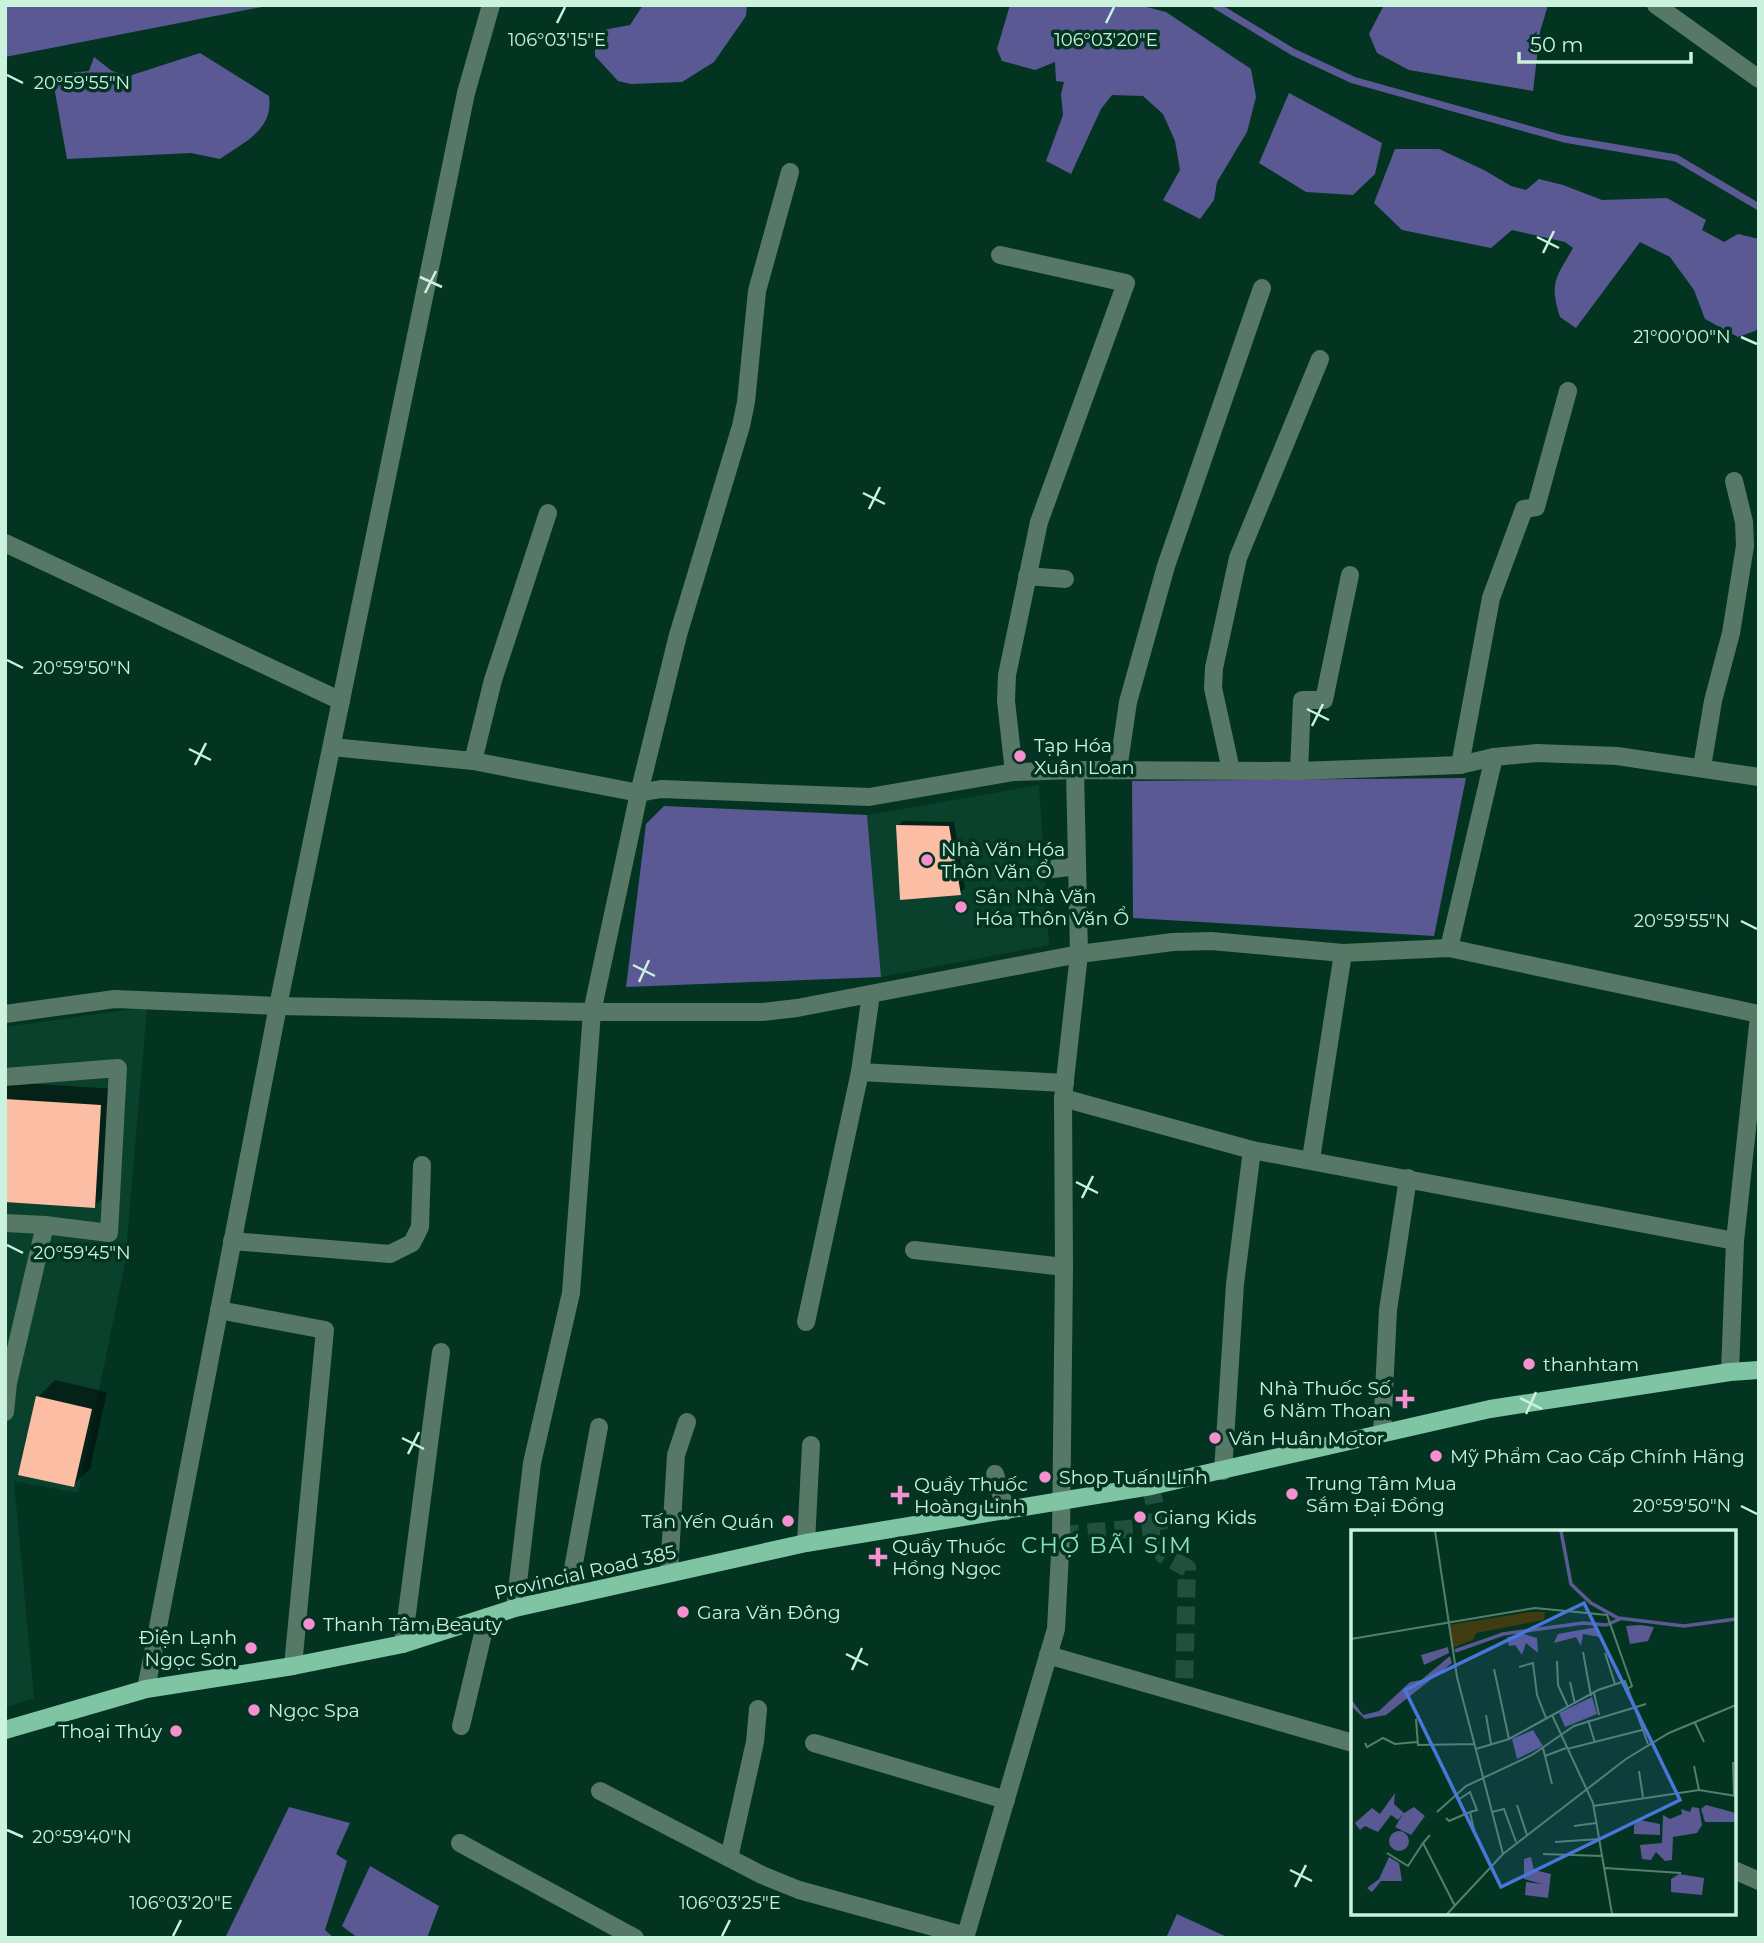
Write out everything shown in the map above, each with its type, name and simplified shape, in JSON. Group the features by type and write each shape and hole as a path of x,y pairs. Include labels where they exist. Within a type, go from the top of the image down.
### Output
{"main road":[{"name":"Provincial Road 385","path":"5,1730 146,1689 293,1666 403,1644 515,1608 806,1543 1060,1502 1223,1471 1490,1409 1730,1372 1759,1370"}],"street":[{"path":"146,1689 278,1006 466,93 491,5"},
{"path":"1656,5 1759,79"},
{"path":"515,1608 532,1463 571,1293 592,1012 639,793 678,635 741,426 746,402 757,291 790,172"},
{"path":"1000,255 1126,283 1039,522 1007,675 1006,701 1014,772"},
{"path":"1118,770 1128,702 1166,566 1262,288"},
{"path":"1231,770 1213,688 1214,668 1238,558 1320,359"},
{"path":"1460,765 1496,578 1524,509 1536,507 1568,391"},
{"path":"1702,767 1713,701 1731,633 1745,546 1744,522 1734,481"},
{"path":"473,761 493,680 548,513"},
{"path":"5,543 341,701"},
{"path":"1299,771 1303,700 1324,700 1350,575"},
{"path":"1027,576 1065,579"},
{"path":"332,747 473,761 639,793 661,789 869,797 1014,772 1299,771 1460,765 1494,757 1537,753 1617,756 1759,777"},
{"path":"1449,948 1494,757"},
{"path":"600,1791 729,1858 799,1890 965,1937 1056,1629 1064,1267 1064,1091 1079,954 1075,770"},
{"path":"1044,870 1077,866"},
{"path":"5,1014 115,999 278,1006 592,1012 762,1012 871,995 1079,954 1173,942 1211,941 1343,953 1449,948 1759,1015 1735,1241 1730,1372"},
{"path":"1311,1160 1343,953"},
{"path":"806,1322 860,1072 871,995"},
{"path":"5,1077 118,1068 110,1233 5,1223"},
{"path":"860,1072 1064,1091 1252,1150 1735,1241"},
{"path":"1223,1471 1235,1283 1252,1150"},
{"path":"232,1241 390,1254 412,1243 420,1227 422,1165"},
{"path":"1382,1433 1388,1310 1408,1178"},
{"path":"5,1412 7,1383 46,1226"},
{"path":"914,1250 1064,1267"},
{"path":"219,1310 325,1330 293,1666"},
{"path":"403,1644 441,1352"},
{"path":"669,1573 676,1455 687,1422"},
{"path":"568,1596 599,1427"},
{"path":"806,1543 811,1445"},
{"path":"995,1474 1006,1511"},
{"path":"461,1726 487,1617"},
{"path":"1048,1655 1351,1742"},
{"path":"729,1858 755,1742 758,1709"},
{"path":"814,1743 1006,1800"},
{"path":"460,1843 635,1938"},
{"path":"1736,1871 1759,1881"}],"shaded area":[{"path":"5,5 272,5 5,57"},
{"path":"643,5 747,5 746,16 714,62 682,82 631,84 618,81 595,56 598,31 630,25"},
{"path":"1010,5 1139,5 1166,12 1251,69 1256,97 1247,132 1217,182 1214,200 1200,219 1163,200 1180,170 1175,141 1163,114 1143,96 1112,95 1101,109 1071,174 1046,161 1063,115 1061,94 1064,82 1056,81 1055,62 1035,70 1002,61 997,49"},
{"path":"1384,5 1548,5 1540,32 1533,91 1409,70 1377,53 1369,34"},
{"path":"200,53 269,96 267,118 247,141 220,159 191,153 67,159 52,75 89,71 94,57 112,71 129,76"},
{"path":"1289,93 1382,143 1375,174 1353,195 1306,192 1259,163"},
{"path":"1395,149 1439,149 1511,186 1526,190 1539,179 1602,200 1667,198 1706,220 1702,230 1724,242 1738,234 1759,239 1759,327 1738,337 1705,319 1694,290 1670,257 1640,242 1576,328 1560,317 1555,296 1556,281 1573,248 1565,242 1512,230 1491,248 1402,230 1374,203"},
{"path":"1466,778 1434,936 1133,918 1132,781"},
{"name":"Sân Nhà Văn Hóa Thôn Văn Ổ","path":"1039,785 1049,945 881,977 867,815"},
{"path":"664,806 867,815 881,977 626,987 646,824"},
{"path":"147,1007 125,1263 78,1493 14,1481 34,1698 5,1708 5,1027"},
{"path":"289,1807 350,1823 336,1854 347,1861 325,1930 334,1938 225,1938"},
{"path":"370,1866 439,1906 427,1938 358,1938 342,1926"},
{"path":"1177,1914 1229,1938 1166,1938"}],"building":[{"name":"Nhà Văn Hóa Thôn Văn Ổ","path":"896,825 949,826 961,895 900,900"},
{"path":"5,1099 101,1105 95,1208 5,1202"},
{"path":"36,1396 92,1409 74,1487 18,1475"}],"waterway":[{"path":"1215,5 1293,52 1353,80 1564,139 1676,158 1759,207"}],"tunnel":[{"path":"1151,1486 1164,1555 1187,1568 1184,1693"},
{"path":"1061,1535 1160,1526"}],"place":[{"name":"Tạp Hóa Xuân Loan","path":"1020,756"},
{"name":"Nhà Văn Hóa Thôn Văn Ổ","path":"927,860"},
{"name":"Sân Nhà Văn Hóa Thôn Văn Ổ","path":"961,907"},
{"name":"thanhtam","path":"1529,1364"},
{"name":"Nhà Thuốc Số 6 Năm Thoan","path":"1405,1399"},
{"name":"Văn Huân Motor","path":"1215,1438"},
{"name":"Mỹ Phẩm Cao Cấp Chính Hãng","path":"1436,1456"},
{"name":"Shop Tuấn Linh","path":"1045,1477"},
{"name":"Trung Tâm Mua Sắm Đại Đồng","path":"1292,1494"},
{"name":"Quầy Thuốc Hoàng Linh","path":"900,1495"},
{"name":"Giang Kids","path":"1140,1517"},
{"name":"Tấn Yến Quán","path":"788,1521"},
{"name":"Quầy Thuốc Hồng Ngọc","path":"878,1557"},
{"name":"Gara Văn Đông","path":"683,1612"},
{"name":"Thanh Tâm Beauty","path":"309,1624"},
{"name":"Điện Lạnh Ngọc Sơn","path":"251,1648"},
{"name":"Ngọc Spa","path":"254,1710"},
{"name":"Thoại Thúy","path":"176,1731"}],"district":[{"name":"CHỢ BÃI SIM","path":"1107,1545"}]}
